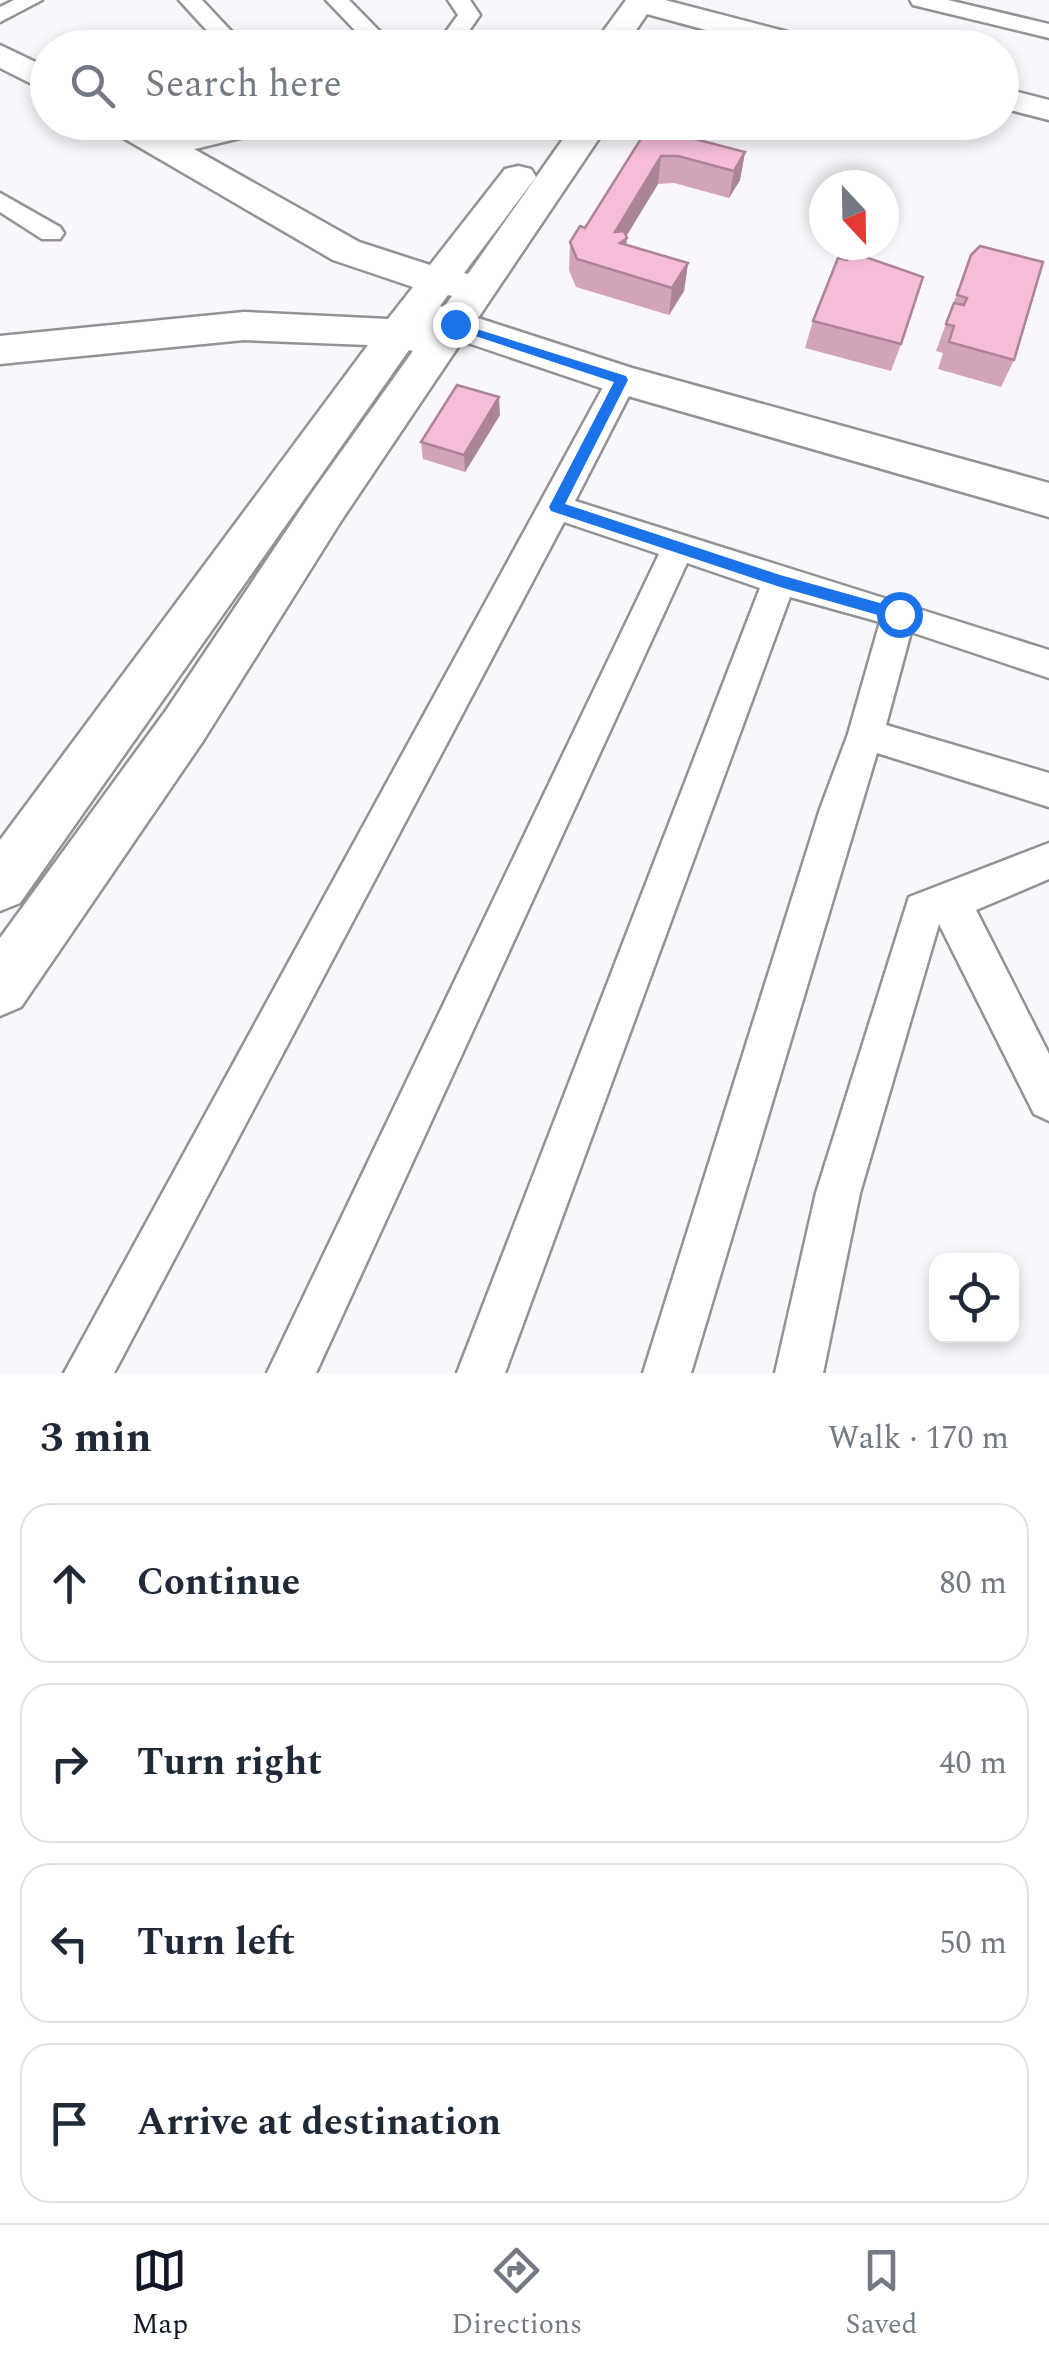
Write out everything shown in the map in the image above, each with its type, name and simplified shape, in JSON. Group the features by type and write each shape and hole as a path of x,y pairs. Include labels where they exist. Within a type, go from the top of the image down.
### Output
{"street":[{"path":"0,15 31,0"},
{"path":"190,0 219,30"},
{"path":"337,0 366,30"},
{"path":"459,30 470,15 460,0"},
{"path":"921,0 1049,30"},
{"path":"627,30 656,3"},
{"path":"648,30 656,3"},
{"path":"656,3 748,30"},
{"path":"1,57 30,72"},
{"path":"1019,102 1049,110"},
{"path":"151,140 346,251 400,271 442,310 622,380 1049,500"},
{"path":"166,149 203,140"},
{"path":"0,987 185,726 324,509 442,310 551,140"},
{"path":"0,885 442,310 579,140"},
{"path":"0,200 51,234"},
{"path":"0,350 442,310 560,337 1049,479"},
{"path":"88,1373 622,380"},
{"path":"556,507 1049,664"},
{"path":"291,1373 678,548"},
{"path":"480,1373 780,581"},
{"path":"667,1373 839,809 866,734 899,614"},
{"path":"866,734 1049,790"},
{"path":"799,1373 838,1194 923,910 1049,861"},
{"path":"951,902 1049,1099"}],"building":[{"path":"640,140 699,140 745,152 734,171 678,156 661,156 615,232 624,231 627,238 620,243 688,263 672,288 577,259 570,242 580,226 585,228"},
{"path":"980,246 1043,262 1014,360 949,342 954,326 946,324 954,303 964,305 967,298 957,295 971,255"},
{"path":"837,260 874,260 923,277 901,344 813,321"},
{"path":"457,385 499,397 464,455 421,442"}],"route":[{"path":"455,324 622,380 556,507 780,581 899,614"}]}
